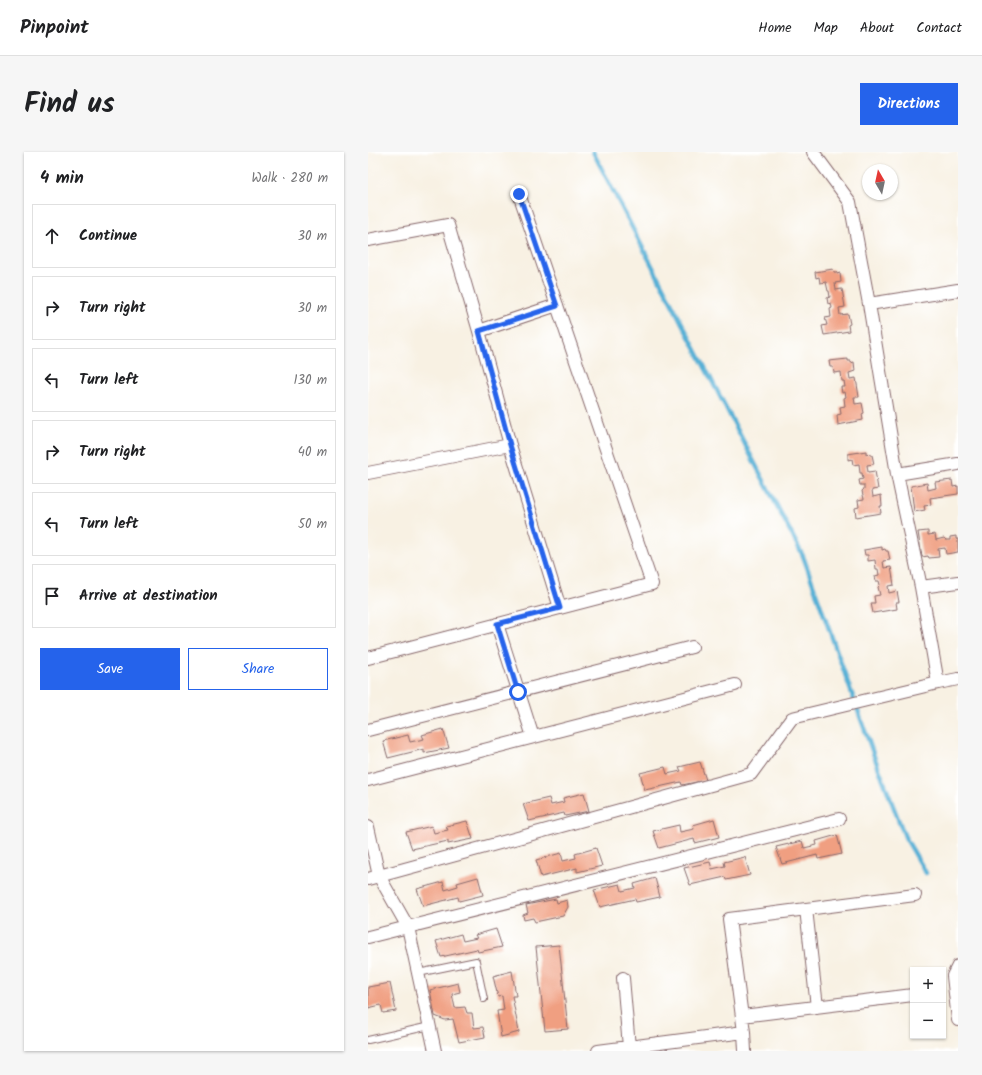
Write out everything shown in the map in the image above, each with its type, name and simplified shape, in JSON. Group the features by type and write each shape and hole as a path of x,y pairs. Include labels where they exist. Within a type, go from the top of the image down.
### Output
{"street":[{"path":"813,152 850,202 869,304 897,474 938,683"},
{"path":"368,658 652,584 519,194"},
{"path":"368,240 448,225 510,445 560,608"},
{"path":"869,304 958,290"},
{"path":"479,331 557,306"},
{"path":"368,473 510,445"},
{"path":"897,474 958,464"},
{"path":"920,587 958,582"},
{"path":"497,624 533,737"},
{"path":"368,730 692,647"},
{"path":"374,877 751,774 792,718 958,679"},
{"path":"368,780 734,685"},
{"path":"368,937 839,819"},
{"path":"368,827 374,877 408,927 435,1051"},
{"path":"745,1051 744,1032 729,919 915,895"},
{"path":"806,909 817,1007"},
{"path":"958,966 952,976 958,1020"},
{"path":"623,978 629,1047"},
{"path":"742,1016 910,995"},
{"path":"598,1051 744,1032"}],"lane":[{"path":"418,974 476,961 484,1000"},
{"path":"368,1040 430,1026"}],"building":[{"path":"833,269 834,272 837,272 837,274 840,273 841,282 835,283 836,290 842,289 845,307 839,308 840,315 848,314 850,324 848,325 849,331 824,335 822,326 827,325 825,318 831,317 830,309 832,308 831,303 828,304 827,298 830,297 826,282 820,283 819,277 816,278 815,272"},
{"path":"848,359 851,363 854,362 855,371 849,373 850,379 856,378 859,397 854,397 855,404 862,403 864,413 862,414 863,420 838,425 837,415 841,414 840,407 845,406 844,398 846,397 845,392 842,393 841,387 845,387 844,381 842,381 841,372 834,373 833,367 830,367 829,361"},
{"path":"866,451 866,454 869,453 872,455 874,464 867,465 868,472 875,471 878,489 872,490 873,497 881,495 881,513 856,517 855,508 859,507 858,500 864,499 862,491 864,489 864,485 860,485 859,480 863,479 862,473 860,473 859,464 853,465 852,459 848,460 848,454"},
{"path":"952,480 953,487 958,486 958,494 930,498 931,505 924,506 925,510 914,512 911,486 927,483 928,490 936,488 935,482"},
{"path":"928,531 928,535 935,534 936,540 944,538 946,540 950,540 950,537 956,536 956,539 958,539 958,552 946,554 945,548 938,549 939,557 922,557 918,532"},
{"path":"882,547 882,550 885,549 888,551 890,560 883,561 884,568 891,567 894,585 888,586 889,593 897,591 899,602 896,602 897,609 873,613 871,603 875,603 874,596 880,595 878,587 880,585 879,581 876,581 875,576 879,575 878,569 876,569 875,560 868,561 868,555 865,555 864,550"},
{"path":"443,729 449,748 424,753 424,749 388,758 383,741 408,735 410,742 424,739 422,735"},
{"path":"700,762 706,780 682,785 681,782 645,790 640,773 665,767 667,774 681,771 679,767"},
{"path":"584,793 589,811 565,816 564,813 529,821 523,804 549,798 551,805 564,802 563,798"},
{"path":"714,819 719,837 695,843 694,839 659,848 653,831 679,825 680,832 694,829 693,825"},
{"path":"467,821 473,839 448,844 448,841 412,849 406,832 432,826 434,833 448,830 446,826"},
{"path":"837,835 842,854 818,859 817,855 782,864 776,847 802,841 804,848 817,845 816,841"},
{"path":"596,848 602,866 577,872 577,868 541,877 536,860 561,853 563,861 576,858 575,854"},
{"path":"745,857 750,875 726,880 725,877 690,885 684,868 710,862 712,869 725,866 724,862"},
{"path":"478,877 483,895 459,901 458,897 423,906 417,889 443,882 445,890 458,886 457,883"},
{"path":"655,878 660,897 636,902 635,899 600,907 594,890 620,884 622,891 635,888 634,884"},
{"path":"556,899 557,903 567,900 568,907 563,916 535,922 533,918 524,920 523,915 528,913 526,905"},
{"path":"496,929 502,947 478,952 477,949 441,957 436,941 461,934 463,941 477,938 475,935"},
{"path":"559,945 568,1029 545,1031 536,947"},
{"path":"512,971 516,996 512,996 519,1032 501,1037 497,1011 504,1010 502,996 498,997 493,976"},
{"path":"390,983 396,1011 383,1013 381,1005 368,1008 368,987"},
{"path":"458,983 460,992 452,994 455,1008 465,1007 467,1013 472,1013 474,1028 483,1027 485,1037 459,1042 453,1019 445,1020 435,1016 430,990"}],"waterway":[{"path":"593,152 803,556 874,756 905,837 926,873"}],"route":[{"path":"518,692 497,624 560,608 510,445 479,331 557,306 519,194"}]}
